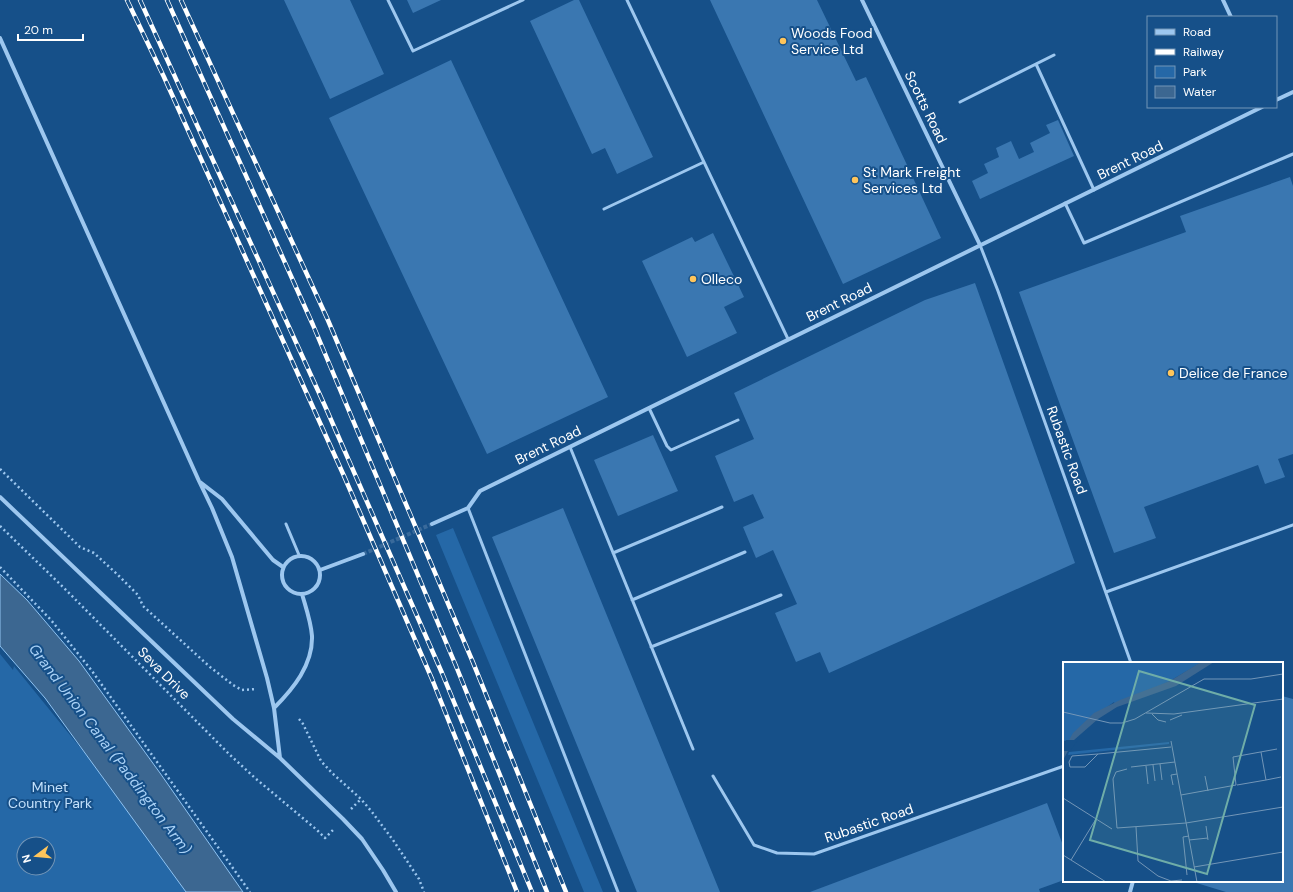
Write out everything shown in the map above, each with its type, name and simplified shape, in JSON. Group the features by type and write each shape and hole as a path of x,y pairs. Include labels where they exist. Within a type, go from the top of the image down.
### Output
{"street":[{"name":"Scotts Road","path":"862,0 980,246"},
{"path":"1223,0 1231,16"},
{"path":"0,38 198,481 212,508 232,557 267,678 274,708 280,758"},
{"path":"1277,100 1293,92"},
{"name":"Brent Road","path":"468,508 480,491 1260,108"},
{"path":"198,481 222,499 273,560 283,567"},
{"name":"Seva Drive","path":"0,497 233,719 280,758 362,839 396,892"},
{"path":"432,524 468,508"},
{"path":"320,570 363,554"},
{"path":"299,555 305,556 318,565 320,570 318,584 309,593 296,594 290,591 282,580 283,567 292,557 299,555"},
{"path":"274,708 289,693 297,682 309,658 312,637 309,615 302,594"},
{"path":"1130,892 1133,882"}],"lane":[{"path":"388,0 413,51 523,0"},
{"path":"627,0 788,339"},
{"path":"960,102 1054,55"},
{"path":"1036,64 1094,190"},
{"path":"1065,203 1084,243 1293,154"},
{"path":"604,209 704,162"},
{"name":"Rubastic Road","path":"980,246 998,291 1131,662"},
{"path":"649,408 667,446 671,450 738,420"},
{"path":"570,447 693,749"},
{"path":"613,553 722,507"},
{"path":"468,508 618,892"},
{"path":"286,524 299,555"},
{"path":"1106,592 1293,526"},
{"path":"632,600 745,552"},
{"path":"651,647 781,595"},
{"name":"Rubastic Road","path":"713,776 754,845 777,853 814,854 1063,766"}],"path":[{"path":"0,469 80,547 94,553 118,575 138,595 143,606 210,667 242,690 256,690"},
{"name":"Seva Drive","path":"0,526 69,592 229,754 325,838 331,832"},
{"path":"0,567 51,620 92,671 250,892"},
{"path":"299,719 322,761 332,773 361,799 372,812 393,840 419,880 424,892"},
{"path":"354,806 361,799"}],"green space":[{"path":"453,528 603,892 584,892 436,535"},
{"name":"Minet Country Park","path":"0,654 13,670 14,666 122,799 223,892 0,892"}],"water":[{"name":"Grand Union Canal (Paddington Arm)","path":"0,574 27,600 79,661 160,773 243,892 186,892 45,698 0,646"}],"building":[{"path":"284,0 350,0 384,74 330,99"},
{"path":"407,0 441,0 413,13"},
{"path":"574,0 579,0 653,157 617,174 605,148 592,154 530,21"},
{"name":"St Mark Freight Services Ltd","path":"710,0 817,0 856,81 866,77 941,238 843,284"},
{"path":"451,60 608,397 487,454 329,118"},
{"path":"1058,120 1074,156 980,199 972,181 988,173 984,164 999,157 996,148 1011,141 1019,159 1034,152 1030,143 1050,133 1046,125"},
{"name":"Delice de France","path":"1290,177 1293,186 1293,454 1278,459 1285,477 1265,484 1258,465 1144,507 1156,538 1114,553 1019,292 1186,232 1180,216"},
{"name":"Olleco","path":"713,233 744,297 724,307 737,333 687,357 642,261 692,237 695,242"},
{"path":"975,283 1075,563 829,673 820,652 796,662 775,613 797,604 773,550 756,558 743,527 764,518 753,494 734,502 715,456 754,439 734,393 925,300"},
{"path":"653,435 678,491 618,516 594,460"},
{"path":"563,508 720,892 637,892 492,537"},
{"path":"1283,696 1293,699 1293,892 1226,892 1193,882 1283,882"},
{"path":"1047,803 1063,845 1063,880 1039,889 1040,892 810,892"}],"tunnel":[{"path":"363,554 432,524"}],"railway":[{"path":"127,0 164,77 344,476 432,679 517,892"},
{"path":"140,0 325,406 442,673 532,892"},
{"path":"167,0 313,325 456,666 547,892"},
{"path":"181,0 327,318 472,660 566,892"}],"place":[{"name":"Woods Food Service Ltd","path":"783,41"},
{"name":"St Mark Freight Services Ltd","path":"855,180"},
{"name":"Olleco","path":"693,279"},
{"name":"Delice de France","path":"1171,373"}]}
